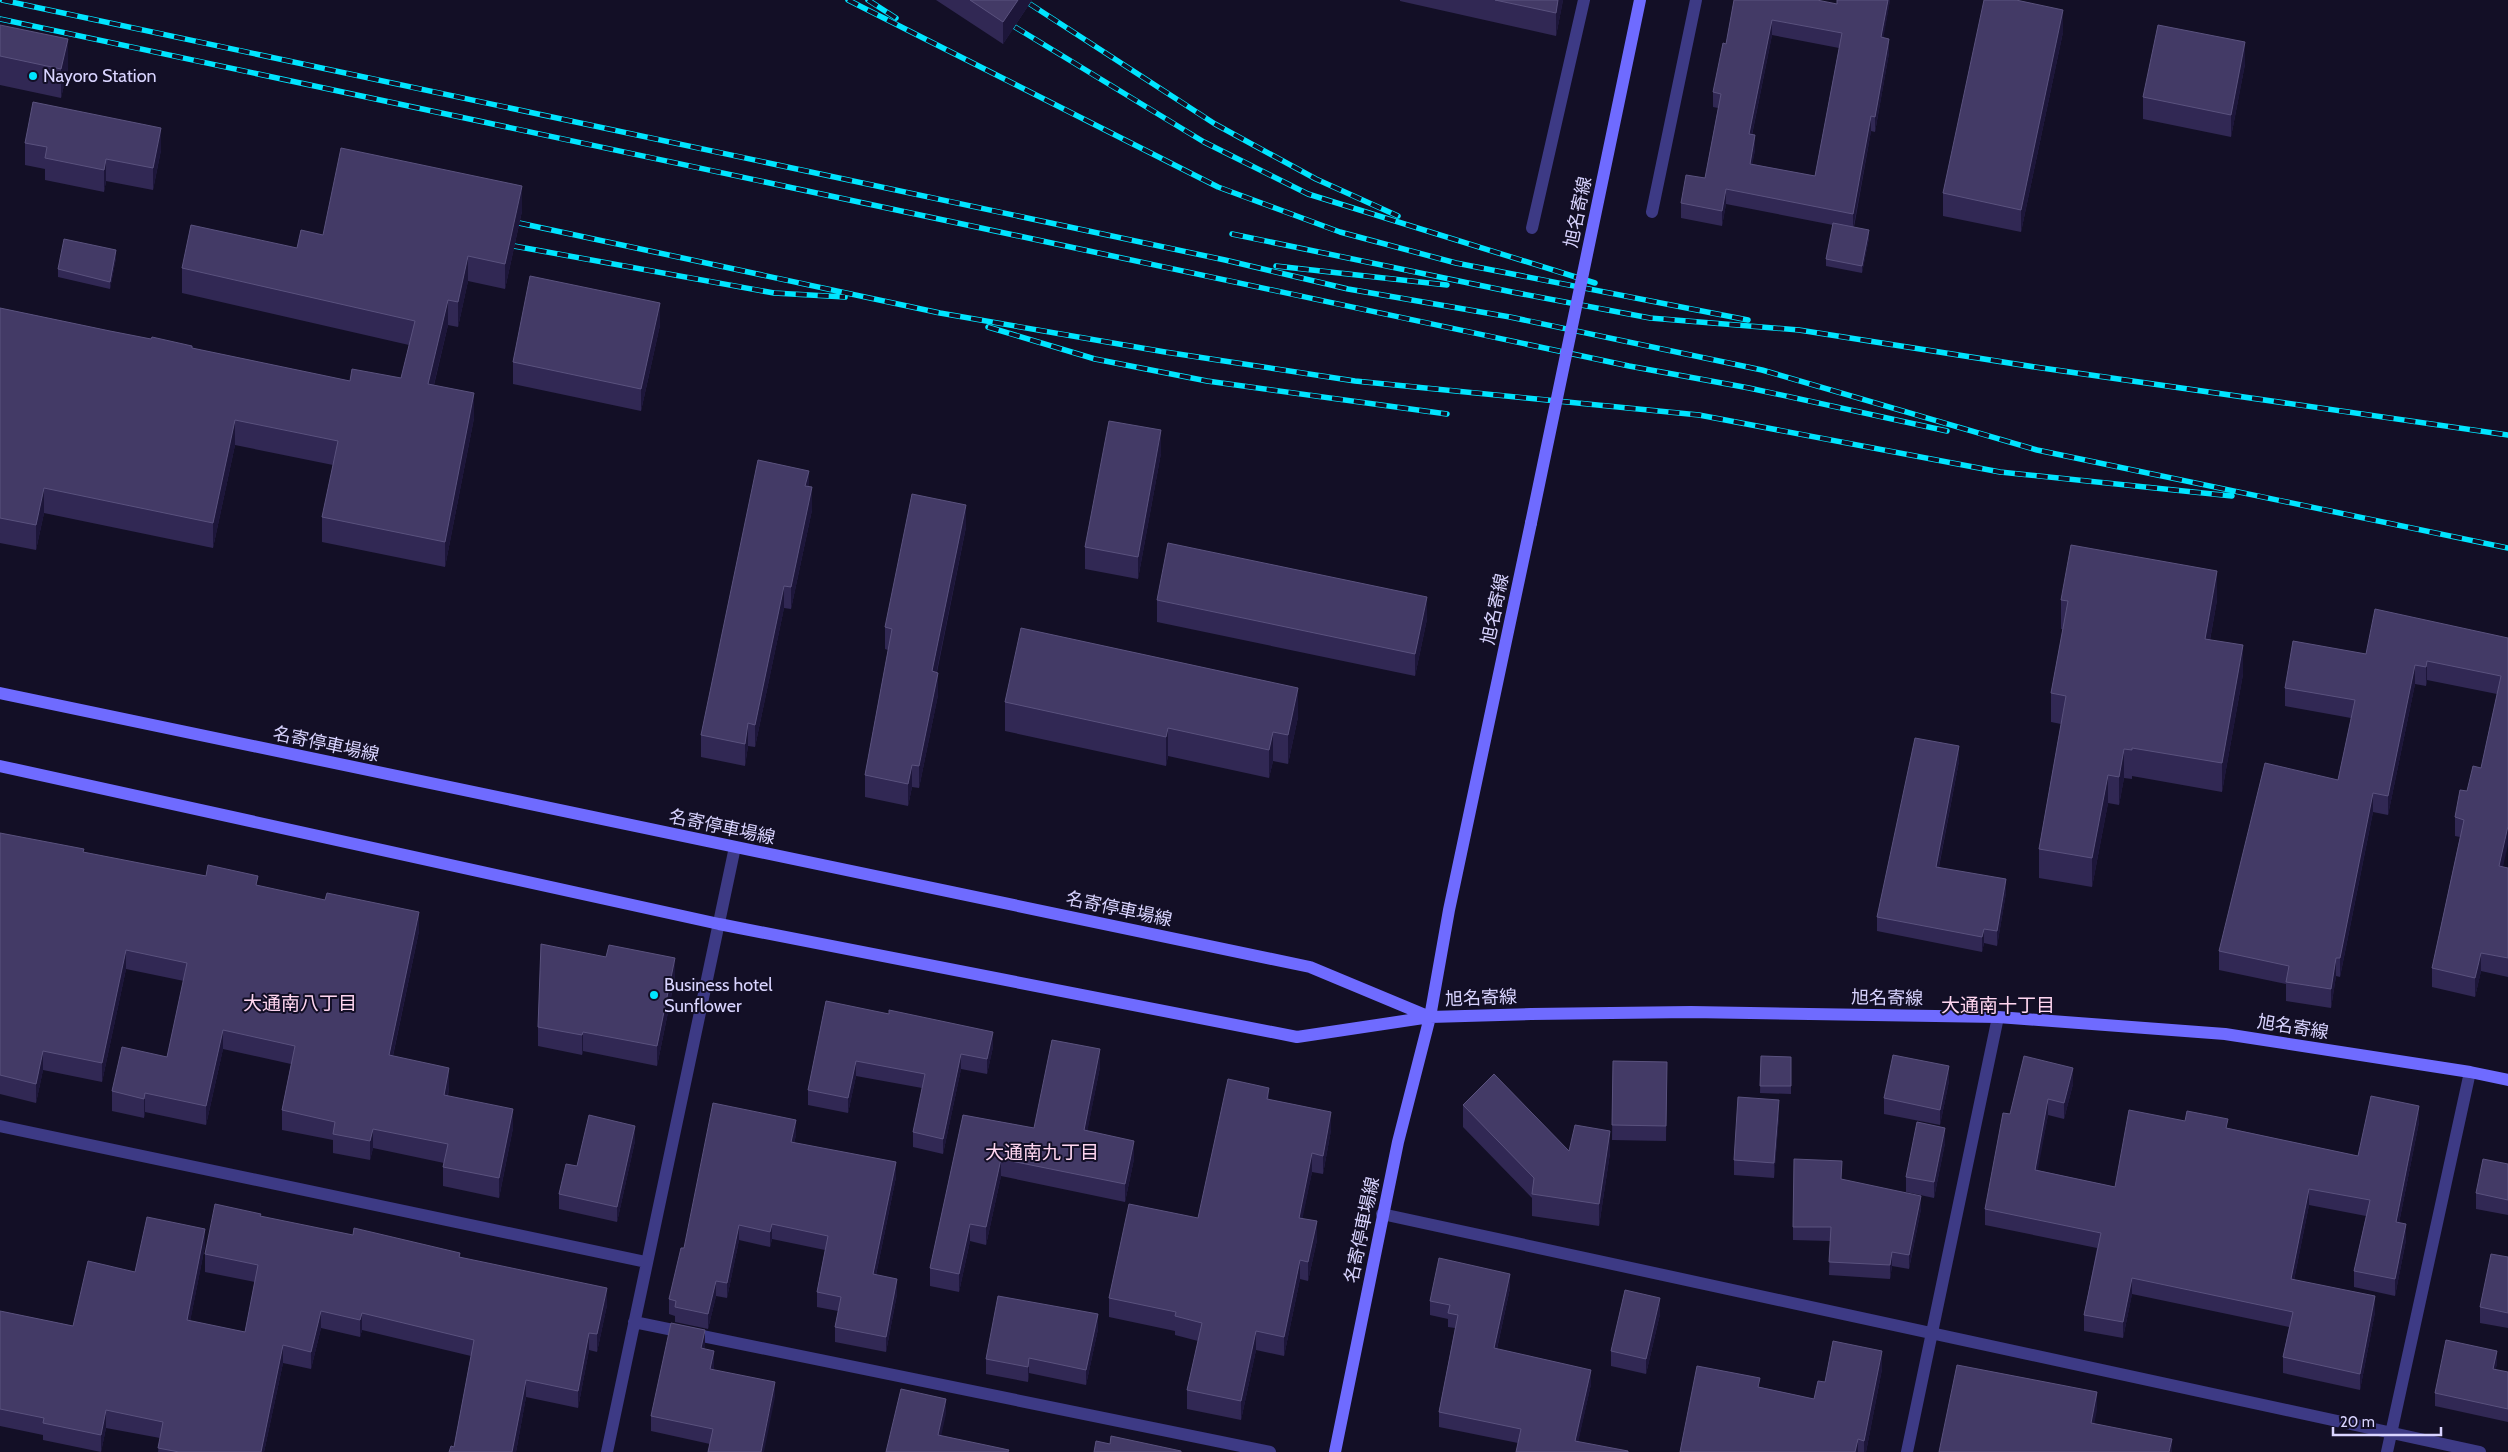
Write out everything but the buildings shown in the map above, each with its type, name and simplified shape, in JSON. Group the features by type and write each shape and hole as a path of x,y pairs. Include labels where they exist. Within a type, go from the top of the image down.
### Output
{"main road":[{"name":"旭名寄線","path":"1640,0 1449,910 1430,1018 1531,1014 1682,1012 1998,1017 2225,1034 2470,1072 2508,1080"},
{"name":"名寄停車場線","path":"0,693 1310,967 1430,1018 1398,1142 1382,1214 1335,1452"},
{"path":"0,766 719,924 1297,1037 1430,1018"}],"street":[{"path":"1532,228 1584,0"},
{"path":"1652,212 1696,0"},
{"path":"607,1452 735,847"},
{"path":"1908,1452 1998,1017"},
{"path":"2387,1452 2470,1072"},
{"path":"0,1126 646,1262"},
{"path":"1382,1214 2480,1452"},
{"path":"634,1322 1270,1452"}],"railway":[{"path":"2,0 1225,260 1348,289 1510,317 1762,370 2037,450 2508,548"},
{"path":"848,0 1218,187 1340,232 1456,263 1748,320"},
{"path":"868,0 896,18"},
{"path":"1030,4 1215,124 1316,179 1398,216"},
{"path":"0,19 1629,366 1749,388 1947,431"},
{"path":"1015,27 1204,142 1308,194 1595,283"},
{"path":"519,223 940,313 1165,352 1355,381 1699,415 2000,472 2232,496"},
{"path":"1232,234 1512,292 1650,318 1799,330 2035,367 2508,435"},
{"path":"514,246 774,293 845,297"},
{"path":"1276,266 1447,285"},
{"path":"988,327 1095,359 1207,381 1447,414"}],"place":[{"name":"Nayoro Station","path":"33,76"},
{"name":"Business hotel Sunflower","path":"654,995"}],"district":[{"name":"大通南八丁目","path":"300,1003"},
{"name":"大通南十丁目","path":"1998,1005"},
{"name":"大通南九丁目","path":"1042,1152"}]}
